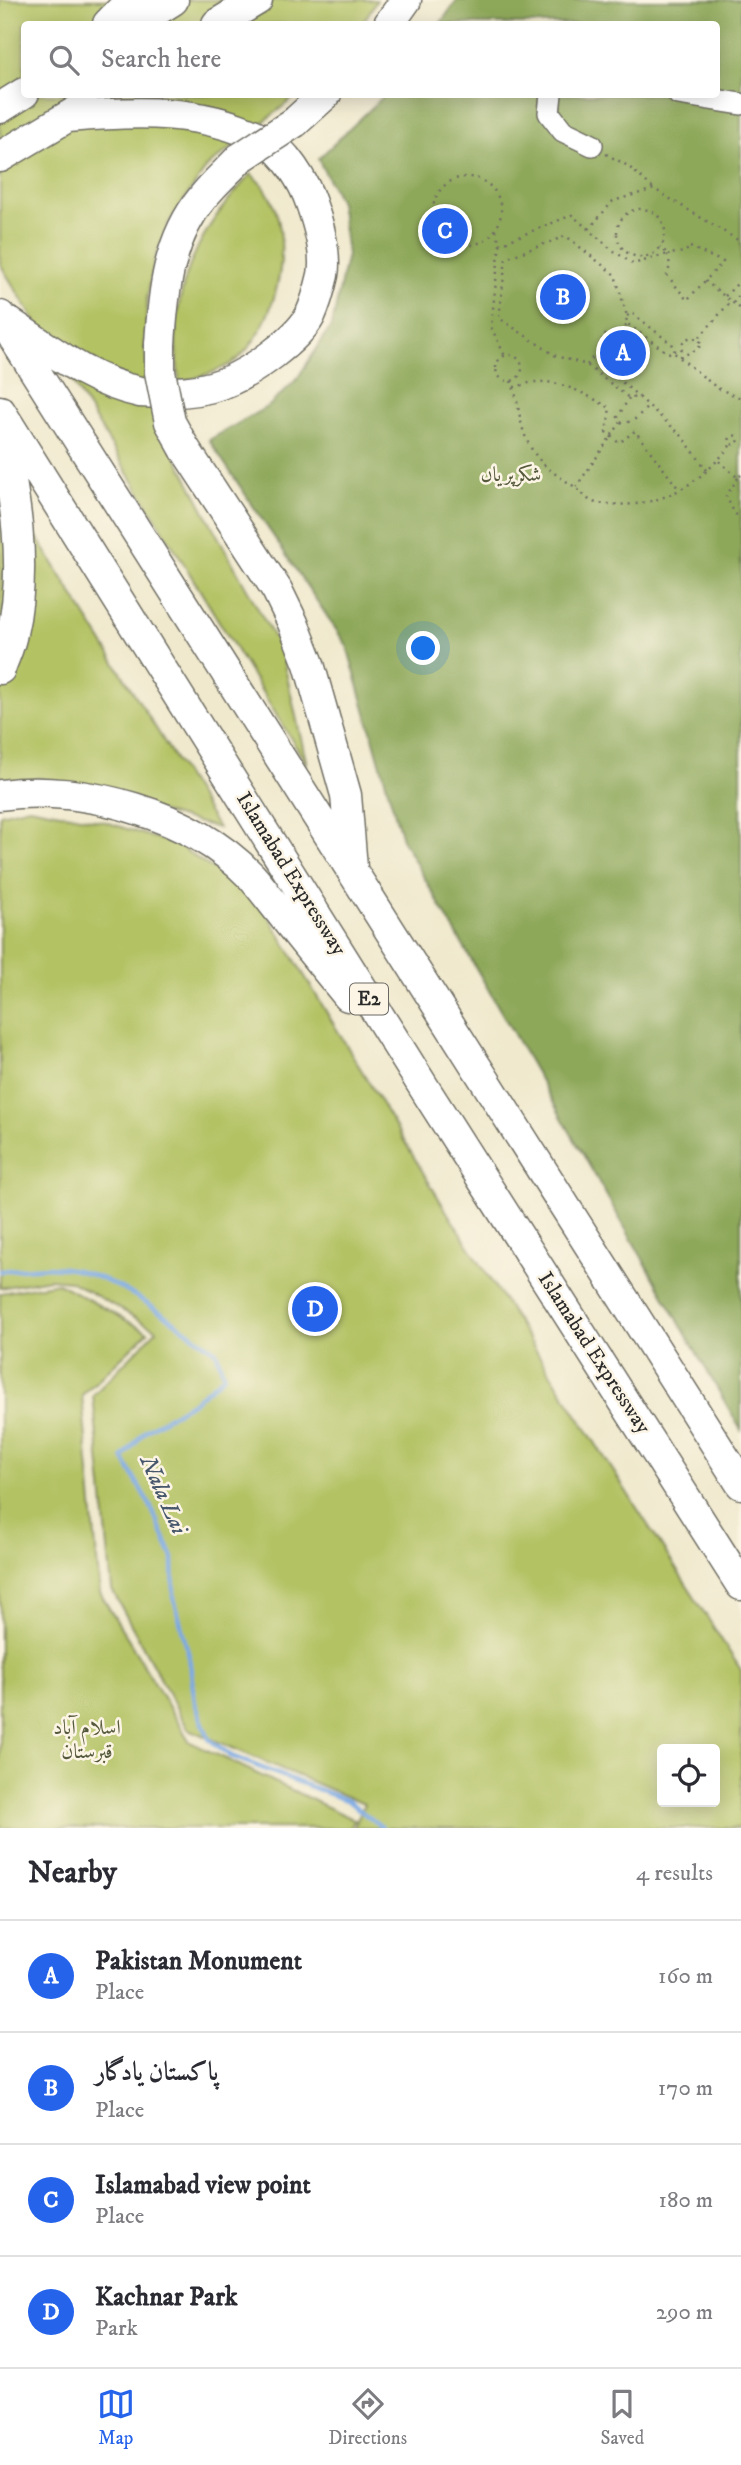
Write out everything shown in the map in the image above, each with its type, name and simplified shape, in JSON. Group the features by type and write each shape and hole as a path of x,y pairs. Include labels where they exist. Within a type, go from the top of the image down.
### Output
{"highway":[{"path":"111,21 131,0"},
{"path":"140,21 173,0"},
{"path":"222,21 257,0"},
{"path":"391,21 406,0"},
{"path":"0,157 98,98"},
{"path":"322,98 295,122 240,158 201,198 176,241 163,294 160,372 170,422 277,590 309,664 346,795 353,873"},
{"path":"1,316 96,378 142,392 192,393 250,372 288,343 309,317 323,273 320,227 306,188 290,164 267,141 210,119 159,112 120,112 57,123"},
{"name":"E2","path":"1,316 741,1484"},
{"name":"Islamabad Expressway","path":"0,411 428,1094 741,1585"},
{"path":"0,419 18,530 18,592 14,623 0,669"},
{"path":"0,795 38,791 95,797 170,823 215,848 250,876 428,1094"}],"street":[{"path":"551,98 550,113 563,131 592,145"},
{"path":"703,98 741,104"}],"path":[{"path":"592,145 628,166 654,189 741,242"},
{"path":"496,230 482,242 472,245 460,245 450,241 441,234 435,224 434,201 439,191 447,183 469,177 480,179 497,193 502,215 496,230 500,244 491,327 505,356"},
{"path":"589,229 613,201 654,189"},
{"path":"640,209 655,214 664,227 665,236 660,247 644,257 629,254 618,243 617,227 620,220 632,211 640,209"},
{"path":"500,244 572,215 633,264 668,254 685,252 690,247 723,262 687,300 667,275 670,267 668,254 660,247"},
{"path":"587,365 603,347 602,336 617,331 621,335 628,324 615,275 566,236 506,258 499,318 556,356 587,365 629,398 639,397"},
{"path":"725,296 741,280"},
{"path":"705,281 741,309"},
{"path":"680,357 683,342 690,337 698,339 741,293"},
{"path":"627,316 632,313 673,345 673,352"},
{"path":"628,324 668,353 673,352 680,357 717,388 741,398"},
{"path":"645,337 651,328"},
{"path":"680,357 696,350 702,344 699,340"},
{"path":"505,356 514,356 522,365 519,377 511,381 503,380 497,373 497,365 505,356"},
{"path":"595,359 681,435 707,470"},
{"path":"606,381 614,374"},
{"path":"511,381 520,424 531,448 545,468 576,487 592,502 621,505 655,502 679,490 719,461 732,443 737,443 740,436 731,437 732,443"},
{"path":"514,387 536,381 581,392 610,408 606,432 619,443 635,431 679,490"},
{"path":"621,422 618,418 629,398"},
{"path":"621,422 635,419 649,405"},
{"path":"576,487 621,422"},
{"path":"719,461 740,476 726,496 735,514 741,517"}],"green space":[{"path":"0,0 377,0 364,21 21,21 21,98 293,98 207,167 169,222 154,261 147,298 145,349 156,418 281,650 307,765 0,264"},
{"name":"شکرپریاں","path":"457,0 741,0 741,1430 402,839 347,646 209,440 270,405 297,379 332,325 347,254 340,202 318,159 382,98 720,98 720,21 442,21"},
{"path":"251,174 266,190 275,209 280,230 279,276 274,298 255,339 236,361 179,383 176,352 178,310 189,266 221,209"},
{"path":"0,478 218,828 39,778 0,786"},
{"path":"29,807 106,822 179,846 260,902 447,1212 741,1670 741,1828 354,1828 364,1804 188,1729 112,1590 93,1395 157,1330 70,1281 49,1279 0,1288 0,814"},
{"name":"اسلام آباد قبرستان","path":"58,1283 148,1332 82,1395 100,1593 190,1742 355,1820 350,1828 0,1828 0,1293"}],"waterway":[{"name":"Nala Lai","path":"0,1271 57,1267 94,1276 149,1304 216,1351 224,1376 193,1402 145,1431 123,1458 151,1507 173,1558 174,1598 189,1656 195,1703 209,1739 231,1756 348,1801 383,1828"}],"place":[{"name":"Islamabad view point","path":"445,231"},
{"name":"پاکستان یادگار","path":"563,297"},
{"name":"Pakistan Monument","path":"623,353"},
{"name":"Kachnar Park","path":"315,1309"}]}
